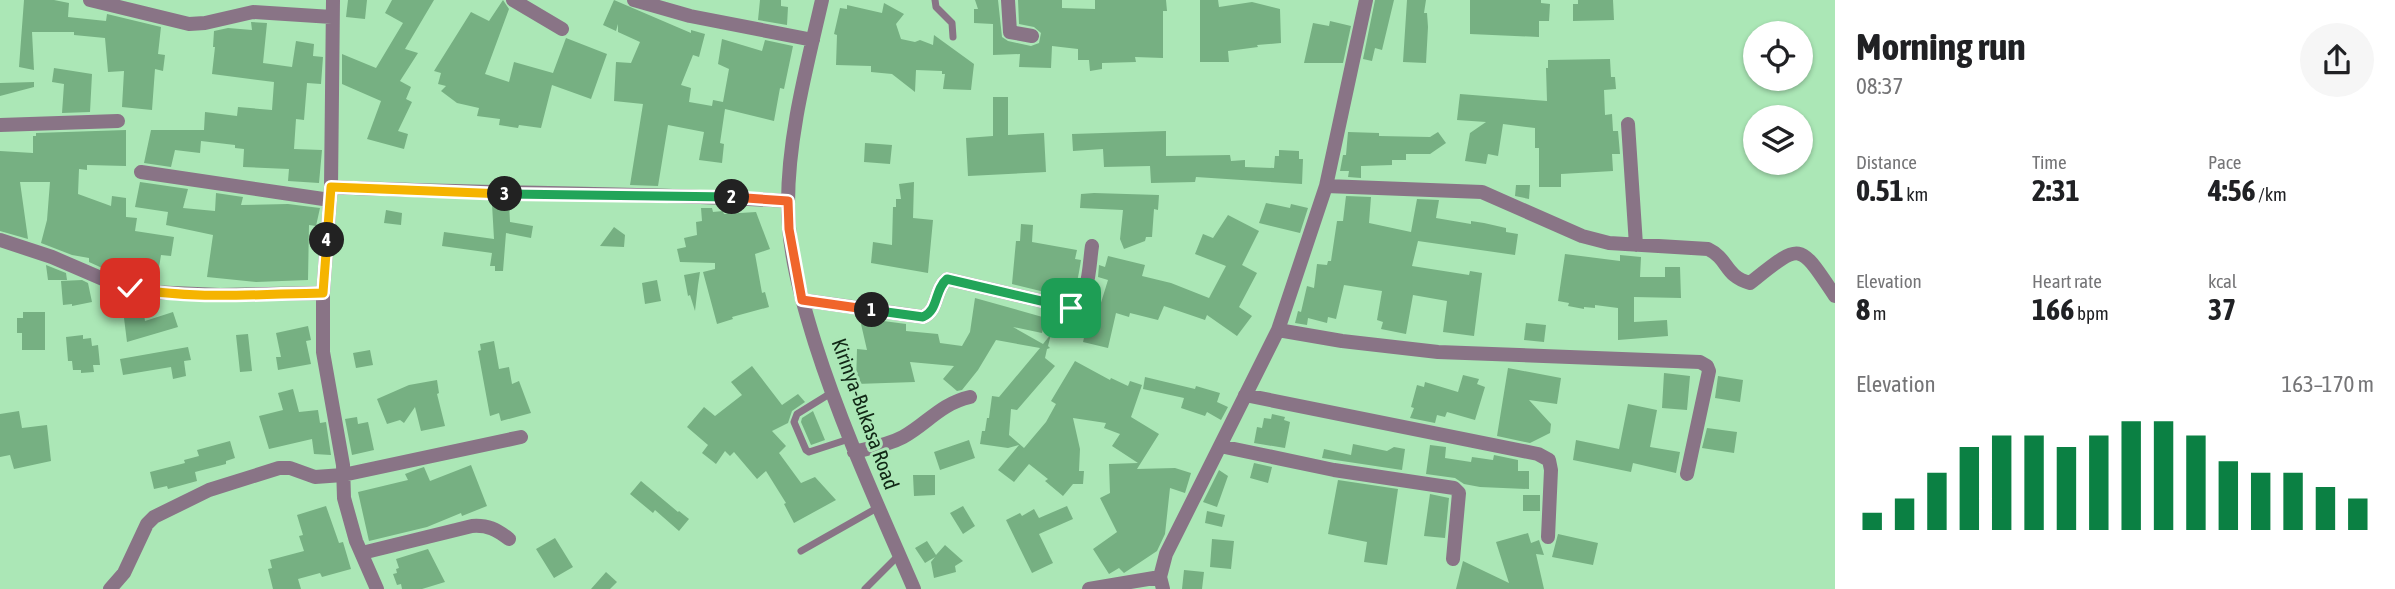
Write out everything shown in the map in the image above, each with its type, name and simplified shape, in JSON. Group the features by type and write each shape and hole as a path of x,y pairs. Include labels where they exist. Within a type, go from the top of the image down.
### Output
{"street":[{"path":"90,0 189,24 253,12 332,17"},
{"path":"333,0 331,193 323,293 323,352 337,425 344,498 377,589"},
{"path":"513,0 562,29"},
{"path":"634,0 690,16 813,40"},
{"name":"Kirinya-Bukasa Road","path":"822,0 796,128 788,201 792,250 802,300 831,393 877,508 915,589"},
{"path":"1008,0 1010,32 1032,36"},
{"path":"1089,589 1162,583 1166,554 1278,330 1326,186 1366,0"},
{"path":"0,125 118,121"},
{"path":"1628,124 1636,245"},
{"path":"141,172 331,193 711,196 788,201"},
{"path":"1326,186 1482,192 1582,236 1609,243 1708,248 1717,253 1737,280 1750,283 1783,256 1794,252 1803,254 1810,260 1835,296"},
{"path":"0,240 52,257 110,282 150,292 219,295 323,293"},
{"path":"802,300 923,317 933,309 941,284 947,279 953,279 1071,308 1083,297 1092,246"},
{"path":"1278,330 1342,341 1438,352 1700,362 1707,366 1709,371 1687,474"},
{"path":"1245,395 1538,454 1549,460 1552,470 1548,537"},
{"path":"851,446 889,443 903,437 951,402 970,397"},
{"path":"110,589 124,573 150,519 209,490 279,468 290,468 315,477 343,475 521,437"},
{"path":"1220,446 1334,470 1454,488 1459,493 1453,559"},
{"path":"362,553 472,526 486,525 509,539"}],"lane":[{"path":"935,0 936,7 951,23 953,37"},
{"path":"831,393 797,414 794,422 809,452 851,446"},
{"path":"801,551 877,508"},
{"path":"865,589 899,555"}],"building":[{"path":"24,0 69,3 68,17 106,21 107,14 161,27 158,54 165,55 163,71 155,69 152,110 122,107 124,71 108,72 105,38 74,35 74,32 32,32 34,70 19,67"},
{"path":"348,0 367,0 365,19 346,17"},
{"path":"392,0 434,0 405,49 418,53 400,81 411,87 406,99 412,102 398,131 408,134 404,149 367,139 381,101 342,84 342,54 376,68 403,23 385,13"},
{"path":"503,0 509,9 485,74 509,82 514,62 553,73 566,38 607,54 591,99 552,85 541,128 499,125 500,119 477,116 479,108 457,103 441,91 446,86 438,84 441,73 434,71 471,12 489,21"},
{"path":"614,0 691,33 691,30 705,34 699,57 693,55 681,85 691,88 689,102 712,106 713,100 723,102 729,69 718,64 722,39 762,51 765,40 793,46 784,89 780,88 774,121 725,109 720,143 724,144 722,163 699,160 704,132 668,125 658,186 630,185 643,104 614,101 616,62 631,63 640,42 618,32 618,24 616,31 603,25"},
{"path":"760,0 781,0 781,6 788,7 787,25 758,20"},
{"path":"975,0 998,0 1002,37 1031,46 1039,43 1041,33 1034,27 1019,24 1018,0 1062,0 1062,8 1095,9 1095,0 1166,0 1167,11 1163,11 1163,58 1135,57 1136,62 1102,63 1102,69 1090,71 1089,60 1078,60 1078,49 1052,46 1051,68 1019,67 1020,54 993,55 993,24 974,23 974,9 978,9"},
{"path":"1200,0 1218,0 1219,7 1252,2 1280,9 1281,43 1228,51 1229,62 1200,62"},
{"path":"1375,0 1394,0 1382,50 1375,48 1372,61 1363,59"},
{"path":"1407,0 1426,0 1426,63 1403,62"},
{"path":"1470,0 1541,0 1541,3 1550,4 1549,21 1539,21 1539,37 1470,34"},
{"path":"1578,0 1613,0 1614,20 1573,21 1573,4 1578,4"},
{"path":"884,3 904,14 896,24 901,39 915,42 920,40 933,45 934,35 974,64 971,90 943,89 945,74 942,74 942,71 916,70 915,92 892,74 871,72 871,66 836,65 837,35 834,34 840,8 847,9 847,5 882,13"},
{"path":"1330,21 1351,26 1343,63 1304,63 1313,23 1329,26"},
{"path":"251,22 267,23 263,63 292,67 296,41 314,44 313,56 323,57 321,84 307,83 304,120 296,119 294,149 322,150 319,183 288,181 289,169 243,167 244,149 235,148 235,145 201,141 200,153 175,150 171,167 144,163 151,130 204,130 205,112 237,116 238,107 272,110 274,82 212,74 214,31 228,28 252,30"},
{"path":"1610,59 1611,77 1615,77 1616,89 1604,90 1605,115 1612,114 1613,131 1618,131 1620,154 1612,154 1613,171 1561,174 1561,187 1539,187 1539,148 1535,148 1535,128 1503,124 1498,156 1488,154 1486,164 1465,161 1470,133 1486,122 1457,120 1460,94 1547,101 1548,60"},
{"path":"54,68 92,74 90,112 62,113 64,84 52,82"},
{"path":"34,82 34,87 0,96 0,83"},
{"path":"993,97 1008,97 1008,135 1044,133 1046,172 968,176 966,138 993,136"},
{"path":"126,130 126,166 87,165 87,170 79,169 78,194 111,206 112,196 126,198 126,217 137,218 135,231 174,237 171,256 161,255 157,280 111,272 89,262 89,258 72,255 41,243 47,220 50,182 20,182 28,239 0,231 0,151 33,153 33,136 36,136 36,133"},
{"path":"1166,131 1166,156 1230,155 1231,161 1245,160 1245,167 1274,168 1275,156 1279,156 1279,150 1299,151 1299,159 1303,159 1302,184 1196,177 1195,182 1151,183 1150,166 1104,167 1103,149 1073,151 1072,134"},
{"path":"1348,132 1379,133 1379,136 1430,137 1438,132 1446,143 1430,154 1406,154 1406,160 1392,160 1392,165 1361,166 1361,178 1348,177 1349,171 1340,171 1343,155 1346,155"},
{"path":"865,143 892,145 890,164 864,162"},
{"path":"140,182 188,189 183,208 215,211 216,193 243,197 241,205 288,204 320,208 316,226 309,225 308,280 256,282 207,277 213,235 166,225 168,212 135,207"},
{"path":"914,182 913,218 933,220 928,273 871,263 873,242 892,245 893,207 896,207 896,199 901,199 899,184"},
{"path":"1516,185 1530,185 1529,199 1515,196"},
{"path":"1081,194 1159,195 1158,210 1154,209 1152,237 1146,237 1145,241 1124,249 1120,239 1123,210 1080,208"},
{"path":"1346,196 1371,197 1369,223 1411,232 1417,199 1439,200 1436,218 1471,224 1471,221 1484,223 1518,234 1515,255 1418,241 1412,266 1469,275 1470,271 1482,273 1474,336 1443,332 1447,301 1413,295 1406,334 1381,329 1383,322 1377,320 1382,291 1344,285 1336,319 1328,317 1327,323 1308,318 1307,325 1295,323 1298,311 1301,312 1307,286 1314,288 1317,264 1327,265 1328,261 1331,261 1337,221 1343,221"},
{"path":"509,203 510,222 533,226 531,238 506,233 503,271 495,271 495,266 490,266 492,253 442,246 444,232 494,239 492,204"},
{"path":"1266,203 1290,208 1291,204 1308,208 1300,233 1259,223"},
{"path":"701,208 712,208 713,212 723,211 724,214 756,212 770,249 755,254 762,293 765,292 769,307 717,324 703,272 715,269 715,263 680,262 677,249 686,247 684,238 697,235 696,222 702,221"},
{"path":"386,210 402,213 401,225 384,223"},
{"path":"1228,215 1259,231 1242,265 1257,273 1239,307 1252,316 1237,336 1207,315 1205,320 1164,306 1158,320 1130,313 1129,317 1116,313 1108,348 1083,342 1088,320 1095,322 1108,280 1098,277 1099,265 1105,267 1108,256 1145,265 1142,276 1171,283 1209,298 1226,266 1195,254 1203,234 1213,238"},
{"path":"1021,224 1033,225 1032,242 1077,250 1075,259 1081,260 1079,272 1076,287 1069,298 1012,284 1016,241 1020,241"},
{"path":"614,227 625,235 624,247 600,246"},
{"path":"1565,254 1620,261 1620,255 1641,257 1640,277 1665,277 1665,267 1680,267 1681,298 1634,297 1634,322 1667,320 1668,336 1618,340 1618,308 1595,305 1595,308 1584,309 1558,301"},
{"path":"46,265 66,273 67,280 48,280"},
{"path":"700,272 695,311 690,295 688,296 684,275"},
{"path":"82,280 88,283 92,302 63,305 61,281"},
{"path":"657,280 661,301 645,304 642,283"},
{"path":"975,298 1046,318 1042,333 1013,327 1043,344 1051,334 1048,346 1050,348 1047,349 1045,358 1055,366 1017,410 1011,409 1009,435 1024,448 1046,422 1056,404 1051,401 1075,361 1110,380 1111,378 1128,386 1130,381 1142,385 1131,417 1159,434 1137,469 1175,468 1191,473 1185,493 1170,488 1165,534 1157,551 1124,573 1119,568 1109,574 1093,549 1117,532 1100,498 1110,493 1109,464 1138,463 1112,446 1120,434 1104,428 1106,423 1073,418 1080,449 1079,471 1084,471 1083,484 1073,484 1063,496 1029,464 1014,482 998,470 1019,445 1008,448 980,444 982,431 985,431 989,418 992,396 999,397 1040,348 996,340 978,370 962,390 957,391 943,379 954,366 910,362 915,382 856,384 857,349 867,350 861,324 876,320 906,324 906,331 938,334 940,343 962,346 970,332"},
{"path":"142,300 145,321 173,312 178,327 127,342 122,302"},
{"path":"23,312 45,312 45,350 22,350 22,333 17,333 17,318 23,318"},
{"path":"1526,323 1546,325 1544,342 1524,340"},
{"path":"308,326 311,340 306,341 311,364 278,370 276,357 281,357 276,333"},
{"path":"248,334 252,371 240,372 236,335"},
{"path":"83,335 83,339 91,338 92,346 98,345 100,365 93,365 94,372 81,373 81,370 73,370 72,361 68,361 66,337"},
{"path":"494,341 499,369 509,367 512,384 519,381 531,413 501,421 499,413 490,416 478,351 481,350 480,344"},
{"path":"188,347 191,360 184,361 186,376 173,379 171,367 123,375 120,359"},
{"path":"370,350 373,365 356,368 353,353"},
{"path":"752,366 782,405 798,394 805,402 792,411 788,423 772,431 786,446 779,453 801,483 815,477 836,500 794,523 784,504 786,503 766,471 757,479 734,452 730,456 725,451 716,464 702,453 708,445 687,427 704,407 715,416 742,395 731,382"},
{"path":"1508,368 1561,378 1557,404 1529,400 1551,424 1550,433 1530,443 1497,436"},
{"path":"1664,373 1690,376 1687,410 1662,408"},
{"path":"1463,375 1479,379 1477,384 1485,387 1475,420 1447,412 1445,417 1437,415 1435,423 1410,418 1417,385 1424,387 1425,382 1458,392"},
{"path":"1718,376 1743,380 1740,402 1715,398"},
{"path":"1145,377 1220,393 1217,402 1228,407 1221,420 1207,412 1205,416 1181,408 1184,398 1143,389"},
{"path":"437,380 437,394 445,426 421,431 415,407 404,423 400,420 387,424 377,399 409,385"},
{"path":"293,389 299,412 318,410 320,423 326,422 331,455 314,454 312,439 269,449 259,416 283,410 278,393"},
{"path":"1628,404 1657,410 1650,447 1680,452 1676,473 1633,463 1631,472 1573,460 1576,440 1619,449"},
{"path":"19,411 22,428 47,425 51,461 14,469 10,455 0,457 0,414"},
{"path":"813,411 825,440 811,445 801,422 802,418"},
{"path":"1272,414 1285,417 1284,420 1290,422 1285,448 1254,443 1257,427 1262,428 1264,418 1271,419"},
{"path":"357,417 358,424 368,422 374,450 352,455 345,419"},
{"path":"1707,428 1737,432 1734,453 1702,448"},
{"path":"969,440 975,458 940,470 934,452"},
{"path":"230,441 235,458 226,461 226,464 195,472 197,481 168,489 167,486 154,489 150,472 185,463 184,460 199,456 197,450"},
{"path":"1353,444 1387,451 1394,447 1405,449 1402,470 1322,458 1324,449 1351,455"},
{"path":"1430,445 1446,447 1445,458 1471,462 1472,457 1493,460 1494,455 1518,460 1518,471 1529,471 1529,489 1480,487 1464,484 1455,478 1426,474"},
{"path":"1254,463 1272,467 1268,483 1250,478"},
{"path":"471,465 487,506 427,527 369,541 358,492 408,480 405,474 424,467 430,481"},
{"path":"1219,470 1228,476 1217,507 1203,502"},
{"path":"913,475 935,475 935,495 914,496"},
{"path":"1338,480 1398,489 1387,565 1364,562 1367,542 1328,534"},
{"path":"641,481 689,519 679,531 655,510 653,513 630,494"},
{"path":"1430,494 1449,498 1445,538 1424,536"},
{"path":"1523,495 1540,495 1540,511 1523,511"},
{"path":"326,506 339,543 343,542 351,569 322,577 320,573 298,579 301,589 273,589 268,569 272,568 270,560 304,551 297,515"},
{"path":"963,506 975,526 963,534 950,513"},
{"path":"1067,506 1073,519 1039,534 1053,563 1032,573 1006,520 1020,513 1022,516 1034,509 1039,518"},
{"path":"1207,511 1225,515 1222,527 1205,523"},
{"path":"1528,533 1531,543 1539,540 1544,555 1536,554 1544,589 1456,589 1463,561 1509,583 1496,542"},
{"path":"1558,534 1598,543 1593,565 1552,557"},
{"path":"555,538 573,567 554,578 536,549"},
{"path":"1212,539 1234,541 1231,569 1210,567"},
{"path":"927,541 936,555 945,545 963,561 955,566 956,572 934,578 931,562 935,557 925,563 915,548"},
{"path":"428,549 445,582 422,589 402,589 401,584 397,585 393,574 397,573 396,569 399,568 396,559"},
{"path":"1184,570 1204,572 1202,589 1182,589"},
{"path":"606,572 617,582 610,589 591,589"}],"route":[{"path":"130,288 150,292 219,295 323,293 331,187 466,193 711,196 788,201 793,261 802,300 923,317 933,309 941,284 947,279 953,279 1071,308"}]}
